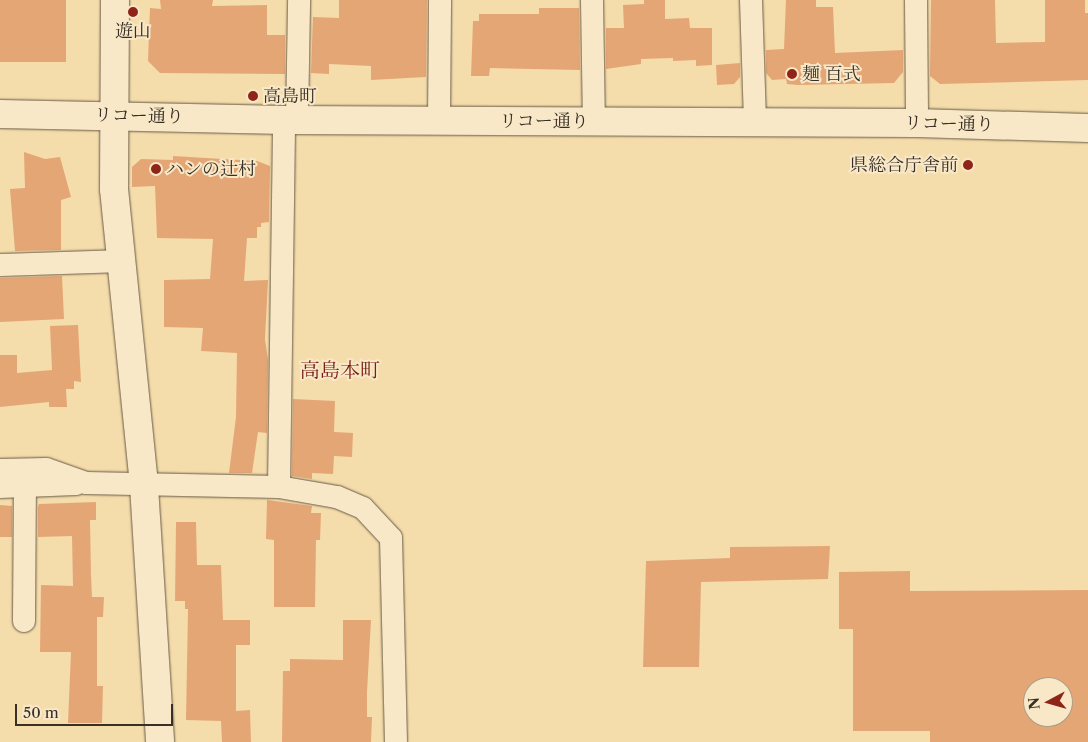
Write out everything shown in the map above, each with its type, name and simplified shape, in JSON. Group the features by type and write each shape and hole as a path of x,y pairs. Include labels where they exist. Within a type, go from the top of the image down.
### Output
{"main road":[{"path":"115,0 112,153 120,261 144,486 160,742"},
{"name":"リコー通り","path":"0,114 290,120 917,123 1088,128"}],"street":[{"path":"279,487 290,120 299,0"},
{"path":"440,0 440,120"},
{"path":"592,0 594,121"},
{"path":"751,0 755,123"},
{"path":"916,0 917,123"},
{"path":"0,265 120,261"},
{"path":"0,470 46,470 86,483"},
{"path":"0,487 25,488 86,483 144,486 279,487 337,497 363,508 391,538 396,742"},
{"path":"24,621 25,488"}],"building":[{"path":"0,0 66,0 66,62 0,62"},
{"path":"160,0 213,0 212,6 267,5 267,35 285,35 285,74 160,73 148,61 150,8 161,9"},
{"path":"339,0 427,0 426,77 371,80 371,66 329,64 329,74 311,73 313,17 339,18"},
{"path":"644,0 665,0 665,19 689,18 690,28 712,28 712,65 696,66 696,60 673,61 673,58 641,59 641,64 606,69 606,28 624,28 623,5 644,4"},
{"path":"786,0 816,0 816,7 833,7 835,53 903,50 903,72 894,83 798,85 787,84 786,79 772,80 766,73 766,50 784,49"},
{"path":"931,0 995,0 996,43 1045,42 1045,0 1085,0 1085,13 1088,13 1088,80 940,84 930,76"},
{"path":"539,8 579,8 580,70 490,68 489,76 471,76 473,21 479,21 479,14 539,14"},
{"path":"740,63 740,77 734,84 717,85 716,65"},
{"path":"24,152 45,159 60,157 71,197 61,200 61,250 15,251 10,189 25,188"},
{"path":"173,156 257,161 270,166 269,222 261,223 261,227 257,227 257,238 247,238 244,281 268,280 265,339 268,360 267,433 258,432 252,473 229,473 236,417 237,353 201,351 203,328 164,327 164,280 210,279 213,239 157,238 155,186 132,187 132,167 141,159 173,160"},
{"path":"62,276 64,319 0,322 0,278"},
{"path":"78,325 81,382 74,381 74,389 66,389 67,407 49,407 49,402 0,407 0,355 17,355 17,373 52,370 50,326"},
{"path":"293,399 335,401 334,432 353,433 352,457 334,456 333,474 312,473 312,479 292,476"},
{"path":"267,500 312,506 311,513 321,513 320,540 316,540 315,607 274,607 274,540 266,539"},
{"path":"96,502 96,520 90,520 91,575 92,597 104,597 103,617 97,617 97,686 103,686 102,723 68,723 71,652 40,652 41,585 73,586 72,536 38,537 38,507 39,504"},
{"path":"0,505 12,506 12,537 0,537"},
{"path":"176,522 196,522 197,565 221,565 223,620 250,620 250,645 236,645 236,711 250,710 251,742 222,742 221,721 186,720 188,609 185,609 185,601 175,601"},
{"path":"830,546 828,579 701,582 699,667 643,667 646,561 730,558 730,547"},
{"path":"910,571 910,591 1088,590 1088,742 930,742 930,731 853,731 853,629 839,629 839,572"},
{"path":"343,620 371,620 367,717 372,717 371,742 282,742 283,671 290,671 290,659 343,660"}],"place":[{"name":"遊山","path":"133,12"},
{"name":"麺 百式","path":"792,74"},
{"name":"高島町","path":"253,96"},
{"name":"県総合庁舎前","path":"968,165"},
{"name":"ハンの辻村","path":"156,169"}],"district":[{"name":"高島本町","path":"340,370"}]}
